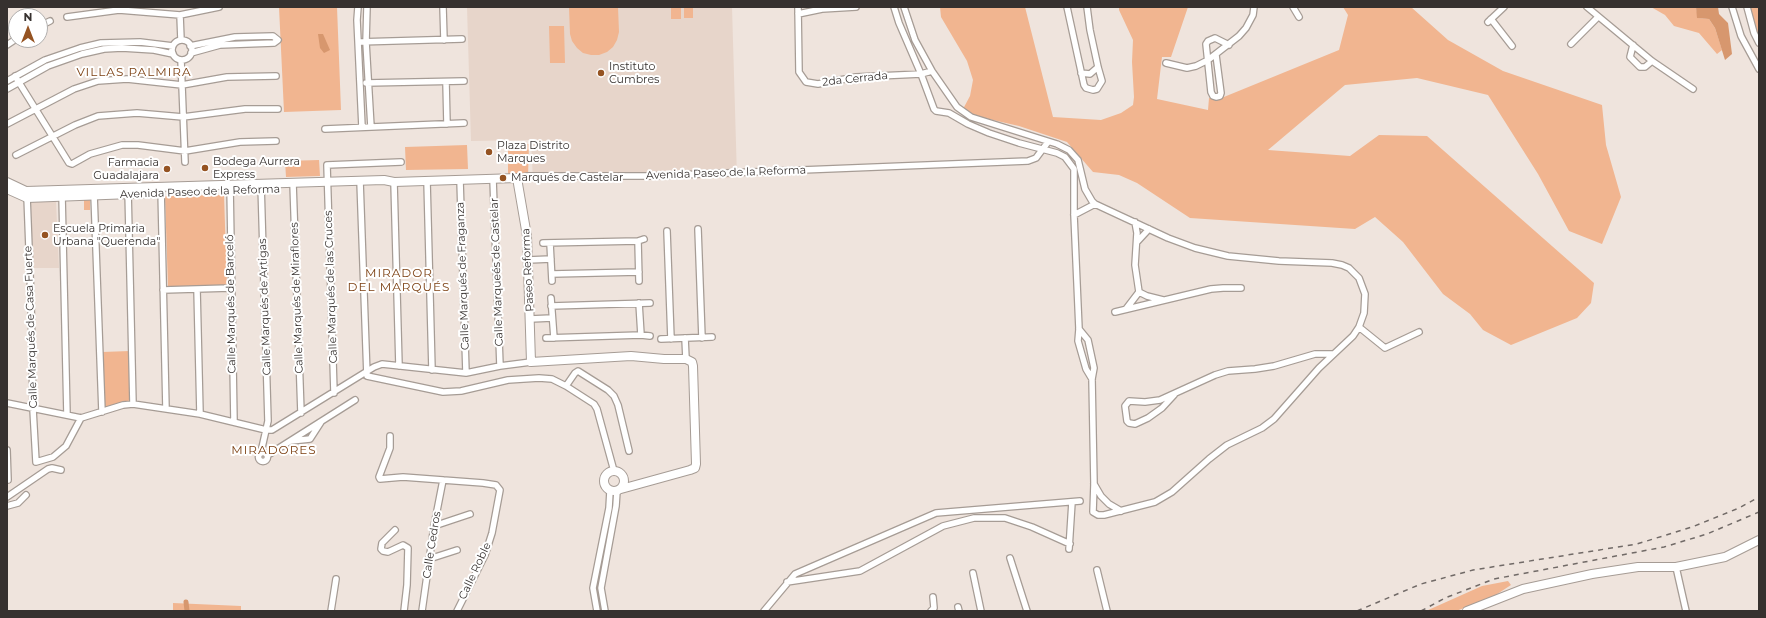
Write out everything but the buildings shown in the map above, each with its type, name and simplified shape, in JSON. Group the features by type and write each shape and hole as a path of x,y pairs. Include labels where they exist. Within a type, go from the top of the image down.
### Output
{"street":[{"path":"67,16 119,10 180,15 220,7"},
{"path":"358,7 362,127"},
{"path":"367,7 366,42 370,127"},
{"path":"443,7 444,40"},
{"name":"2da Cerrada","path":"798,7 799,72 806,82 818,84 862,76 921,74 932,71"},
{"path":"798,14 822,8 856,7"},
{"path":"894,7 905,38 936,111 949,113 968,124 989,132 1065,157 1074,168 1074,215 1079,329 1078,341 1081,356 1092,379"},
{"path":"904,7 915,40 932,71 957,107 971,117 1069,150 1075,156 1080,165 1084,189 1095,204 1168,238 1195,248 1228,256 1278,261 1332,263 1349,268 1359,278 1365,294 1365,308 1359,327 1353,336 1333,354 1274,419 1262,428 1227,445 1172,492 1155,502 1104,515 1098,515 1093,512 1093,363 1088,340 1079,329"},
{"path":"1067,7 1081,73 1086,88 1093,90 1102,84 1102,78 1098,68 1089,25 1087,7"},
{"path":"1166,63 1187,68 1196,66 1216,55 1229,45 1246,28 1253,15 1254,7"},
{"path":"1293,7 1299,17"},
{"path":"1504,7 1490,20 1512,46"},
{"path":"1587,7 1652,61 1693,89"},
{"path":"1732,7 1741,36 1759,68"},
{"path":"1747,7 1754,33 1759,43"},
{"path":"180,15 181,40"},
{"path":"1571,44 1598,17"},
{"path":"7,89 48,66 82,54 104,50 134,48 172,54 181,60 187,58 191,53 220,46 274,43 278,40 273,36 235,37 190,46"},
{"path":"1216,55 1221,93 1220,96 1213,96 1211,92 1206,47 1208,41 1215,38 1229,45"},
{"path":"358,42 462,39"},
{"path":"172,54 173,46 181,40 188,43 191,53"},
{"path":"7,81 45,60 80,48 101,43 140,42 173,46"},
{"path":"1633,45 1630,57 1640,67 1646,67 1652,61"},
{"path":"181,60 185,162"},
{"path":"1081,73 1090,74 1098,68"},
{"path":"15,76 69,163 72,164 90,154 122,146 138,146 185,151 240,142 276,141"},
{"path":"7,124 74,89 98,81 127,79 182,85 227,77 276,76"},
{"path":"360,84 464,81"},
{"path":"446,82 447,124"},
{"path":"949,113 957,107"},
{"path":"16,155 75,125 98,116 137,113 183,117 245,109 278,109"},
{"path":"325,129 464,123"},
{"path":"989,132 993,125"},
{"name":"Avenida Paseo de la Reforma","path":"7,189 26,195 360,183 385,185 394,182 517,178 528,176 651,176 1028,161 1036,158 1048,142"},
{"name":"Calle Marqués de las Cruces","path":"334,393 327,165 401,162"},
{"name":"Paseo Reforma","path":"517,178 524,218 528,260 532,362"},
{"name":"Calle Marqueés de Castelar","path":"493,179 500,366"},
{"name":"Calle Marqués de Fraganza","path":"460,180 466,373"},
{"path":"427,181 432,370"},
{"name":"Avenida Paseo de la Reforma","path":"7,182 26,195"},
{"path":"394,182 399,366"},
{"path":"360,183 368,376 370,378 443,392 461,391 508,380 539,378 552,379 594,404 597,409 614,471"},
{"name":"Calle Marqués de Artigas","path":"261,186 268,421 261,452 258,456 260,460 266,460 268,455 289,441"},
{"name":"Calle Marqués de Miraflores","path":"293,186 301,413"},
{"name":"Calle Marqués de Barceló","path":"230,188 230,288 234,422"},
{"path":"161,190 166,409"},
{"path":"128,191 133,404"},
{"path":"94,192 102,412"},
{"path":"62,193 67,415"},
{"name":"Calle Marqués de Casa Fuerte","path":"26,195 36,462 53,457 66,446 81,418"},
{"path":"1074,215 1095,204"},
{"path":"1126,309 1139,292 1135,265 1137,243 1135,222"},
{"path":"698,229 702,338"},
{"path":"1137,243 1149,229"},
{"path":"667,231 671,339"},
{"path":"543,243 641,240 639,281"},
{"path":"550,243 552,281"},
{"path":"528,260 551,259"},
{"path":"552,274 639,272"},
{"path":"163,290 230,288"},
{"path":"1114,312 1223,288 1241,288"},
{"path":"197,289 200,414"},
{"path":"1139,292 1147,296 1165,300"},
{"path":"551,298 554,338"},
{"path":"551,306 650,303"},
{"path":"639,304 641,335"},
{"path":"530,319 552,318"},
{"path":"1359,327 1386,348 1419,332"},
{"path":"546,338 650,336"},
{"path":"661,339 712,337"},
{"path":"685,338 686,359"},
{"path":"1174,395 1162,408 1144,421 1135,424 1126,421 1125,406 1129,401 1154,401 1174,395 1214,375 1228,371 1274,366 1315,354 1333,354"},
{"path":"7,403 81,418 123,405 133,404 200,414 266,430 275,429 382,364 466,373 500,366 532,362 631,356 664,360 686,359 692,362 693,366 695,468 616,490 606,487 604,482 605,476 609,472 614,471 619,472 624,480 641,483"},
{"path":"566,386 575,373 578,372 608,390 614,396 618,405 629,451"},
{"path":"289,441 355,400"},
{"path":"289,441 310,438 321,421"},
{"path":"390,436 390,448 379,478 403,477 443,480"},
{"path":"7,450 8,480"},
{"path":"7,497 48,469 52,468 61,470"},
{"name":"Calle Roble","path":"443,480 496,485 500,490 492,533 478,569 457,611"},
{"name":"Calle Cedros","path":"422,611 434,526 443,480"},
{"path":"597,611 593,588 609,508 616,490 624,480"},
{"path":"1094,484 1109,504 1122,511"},
{"path":"605,611 600,588 616,506 616,490"},
{"path":"7,506 18,503 26,495"},
{"path":"764,611 795,574 810,566 936,513 1080,501"},
{"path":"787,582 860,570 943,526 974,518 1004,518 1032,527 1070,546 1072,502"},
{"path":"985,508 985,517"},
{"path":"974,509 974,518"},
{"path":"434,526 470,514"},
{"path":"395,530 382,543 381,548 383,551 388,552 403,546 407,546 407,585 404,611"},
{"path":"1467,611 1523,589 1592,574 1638,567 1676,567 1725,557 1759,540"},
{"path":"429,559 457,550"},
{"path":"1010,558 1027,611"},
{"path":"810,566 809,573 813,578"},
{"path":"1676,567 1686,611"},
{"path":"1096,570 1107,611"},
{"path":"973,573 981,611"},
{"path":"332,611 336,579"},
{"path":"931,611 934,608 933,597"}],"shaded area":[{"path":"279,7 337,7 341,110 284,112"},
{"name":"Instituto Cumbres","path":"467,7 732,7 737,178 533,181 531,140 471,141"},
{"path":"569,7 618,7 619,32 613,47 607,52 599,55 583,53 577,48 572,41 570,34"},
{"path":"671,7 681,7 681,19 671,19"},
{"path":"684,7 693,7 693,18 684,18"},
{"path":"940,7 1025,7 1053,117 1101,120 1121,113 1133,105 1133,40 1119,7 1188,7 1171,57 1162,57 1157,99 1208,110 1209,98 1219,99 1339,50 1348,15 1343,7 1411,7 1448,40 1503,71 1602,105 1606,145 1621,197 1602,244 1569,231 1538,174 1488,95 1417,78 1345,85 1268,150 1350,156 1379,135 1427,136 1594,283 1591,303 1577,318 1511,345 1483,330 1470,314 1443,294 1403,242 1375,217 1355,229 1190,218 1137,183 1119,175 1093,172 1067,142 1019,126 971,115 963,109 970,96 973,80 967,61 941,17"},
{"path":"1651,7 1696,7 1698,18 1709,19 1715,28 1722,50 1717,54 1699,33 1674,26 1665,15"},
{"path":"1696,7 1718,7 1719,14 1728,23 1732,54 1725,60 1715,28 1709,19 1697,18"},
{"path":"1749,7 1759,7 1759,41"},
{"path":"549,26 564,26 565,63 550,63"},
{"path":"318,34 323,34 330,50 324,53 320,48"},
{"path":"508,143 529,144 528,176 508,176"},
{"path":"467,145 468,169 406,170 405,147"},
{"path":"319,160 320,176 286,177 285,161"},
{"path":"224,195 227,285 168,287 165,196"},
{"path":"84,200 90,200 90,210 84,210"},
{"name":"Escuela Primaria Urbana \"Querenda\"","path":"56,201 59,268 33,268 31,202"},
{"path":"130,351 131,400 105,408 102,352"},
{"path":"1508,581 1511,585 1491,598 1456,611 1426,611 1482,586"},
{"path":"173,603 241,606 241,611 173,611"}],"waterway":[{"path":"186,602 187,611"}],"railway":[{"path":"1357,611 1421,584 1473,570 1637,544 1692,527 1739,508 1759,497"},
{"path":"1421,611 1445,598 1494,579 1664,547 1707,534 1759,512"}],"place":[{"name":"Instituto Cumbres","path":"601,73"},
{"name":"Plaza Distrito Marques","path":"489,152"},
{"name":"Bodega Aurrera Express","path":"205,168"},
{"name":"Farmacia Guadalajara","path":"167,169"},
{"name":"Marqués de Castelar","path":"503,178"},
{"name":"Escuela Primaria Urbana \"Querenda\"","path":"45,235"}],"district":[{"name":"VILLAS PALMIRA","path":"134,72"},
{"name":"MIRADOR DEL MARQUÉS","path":"399,280"},
{"name":"MIRADORES","path":"274,450"}]}
